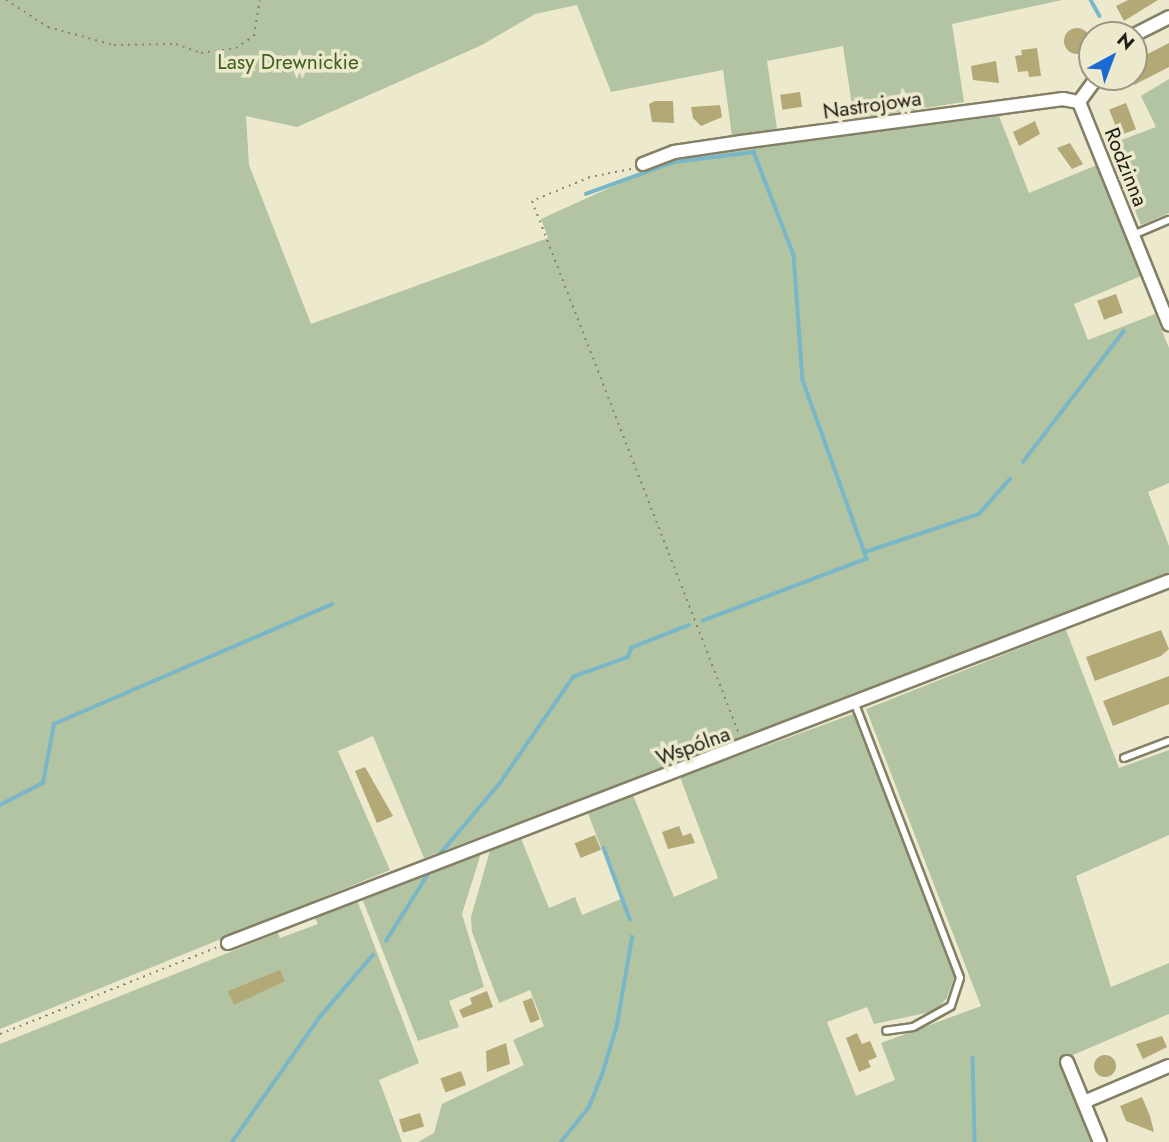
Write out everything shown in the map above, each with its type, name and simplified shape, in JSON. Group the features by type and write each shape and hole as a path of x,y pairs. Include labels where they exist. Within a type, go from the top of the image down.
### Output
{"street":[{"path":"1148,28 1169,17"},
{"path":"1079,102 1087,91"},
{"name":"Nastrojowa","path":"643,164 674,152 714,146 1063,99 1079,102"},
{"name":"Rodzinna","path":"1079,102 1169,325"},
{"name":"Wspólna","path":"228,943 484,842 745,748 1169,581"},
{"path":"1067,1062 1100,1142"},
{"path":"1084,1102 1169,1066"}],"lane":[{"path":"1133,234 1169,220"},
{"path":"855,704 960,978 951,1006 913,1027 886,1031"},
{"path":"1124,758 1169,741"}],"path":[{"path":"6,0 48,27 114,45 176,44 201,53 236,48 254,36 260,0"},
{"path":"643,164 590,177 532,201 745,748"},
{"path":"0,1034 228,943"}],"green space":[{"name":"Lasy Drewnickie","path":"0,0 1062,0 952,24 964,102 854,119 843,46 767,61 777,129 732,136 723,70 611,92 577,5 535,14 482,45 297,127 246,116 249,165 311,324 548,238 541,219 675,158 999,116 1029,193 1097,165 1141,276 1074,304 1088,340 1155,314 1169,348 1169,483 1148,492 1169,546 1169,576 424,858 373,736 338,751 390,870 0,1029"},
{"path":"1169,79 1169,213 1141,225 1108,145 1156,127 1141,96"},
{"path":"1066,630 1119,768 1169,750 1169,835 1076,876 1111,987 1169,963 1169,1014 1061,1060 1095,1142 418,1142 434,1133 442,1104 524,1065 513,1040 544,1026 530,990 499,1003 472,932 471,917 491,847 520,836 549,908 575,897 582,915 621,899 587,811 633,795 674,897 718,878 680,777 853,714 955,975 947,998 935,1011 874,1024 867,1007 827,1022 856,1096 895,1080 881,1043 981,1006 866,709"},
{"path":"482,850 462,914 484,987 449,1001 459,1027 418,1041 362,898"},
{"path":"357,900 419,1063 379,1080 402,1142 0,1142 0,1044 278,933 280,938 318,924 315,918"}],"building":[{"path":"1128,0 1158,0 1124,21 1116,6"},
{"path":"1077,28 1077,54 1068,50 1064,41 1068,32"},
{"path":"1169,43 1169,67 1148,78 1148,54"},
{"path":"1037,48 1041,76 1029,77 1028,71 1018,72 1015,56 1022,55 1021,50"},
{"path":"996,61 999,83 973,80 971,66"},
{"path":"800,92 802,107 782,110 780,95"},
{"path":"655,101 673,101 674,123 652,122 649,104"},
{"path":"1126,103 1136,129 1119,136 1109,109"},
{"path":"720,105 722,117 701,126 693,118 691,107"},
{"path":"1035,121 1040,134 1019,146 1013,132"},
{"path":"1070,143 1083,164 1072,169 1057,148"},
{"path":"1116,294 1123,313 1104,320 1097,301"},
{"path":"1161,630 1169,649 1161,656 1095,681 1086,657"},
{"path":"1169,676 1169,704 1113,726 1103,701"},
{"path":"365,767 393,816 377,823 355,771"},
{"path":"679,826 683,836 691,833 695,843 668,849 662,832"},
{"path":"595,835 601,850 581,858 575,843"},
{"path":"280,970 285,981 234,1005 228,991"},
{"path":"487,991 493,1007 463,1018 459,1010 472,1004 470,998"},
{"path":"532,998 540,1020 530,1023 523,1001"},
{"path":"857,1033 862,1044 870,1041 877,1057 868,1061 871,1067 859,1072 846,1038"},
{"path":"1162,1036 1167,1047 1143,1059 1136,1044"},
{"path":"506,1043 510,1064 487,1072 486,1051"},
{"path":"1105,1055 1113,1058 1116,1066 1113,1074 1105,1077 1097,1074 1094,1066 1097,1058"},
{"path":"461,1071 466,1085 445,1093 440,1079"},
{"path":"1142,1097 1154,1132 1126,1121 1120,1106"},
{"path":"420,1113 424,1126 403,1133 399,1119"}],"waterway":[{"path":"1091,0 1100,16"},
{"path":"586,194 674,162 754,152 794,255 803,380 867,559 703,621"},
{"path":"1023,462 1124,331"},
{"path":"865,552 979,514 1010,479"},
{"path":"0,805 43,783 54,724 332,604"},
{"path":"440,854 500,783 573,677 628,657 631,648 689,625"},
{"path":"604,848 630,919"},
{"path":"386,941 427,876"},
{"path":"561,1142 589,1107 602,1075 617,1025 632,937"},
{"path":"232,1142 319,1018 373,955"},
{"path":"973,1058 975,1142"}]}
